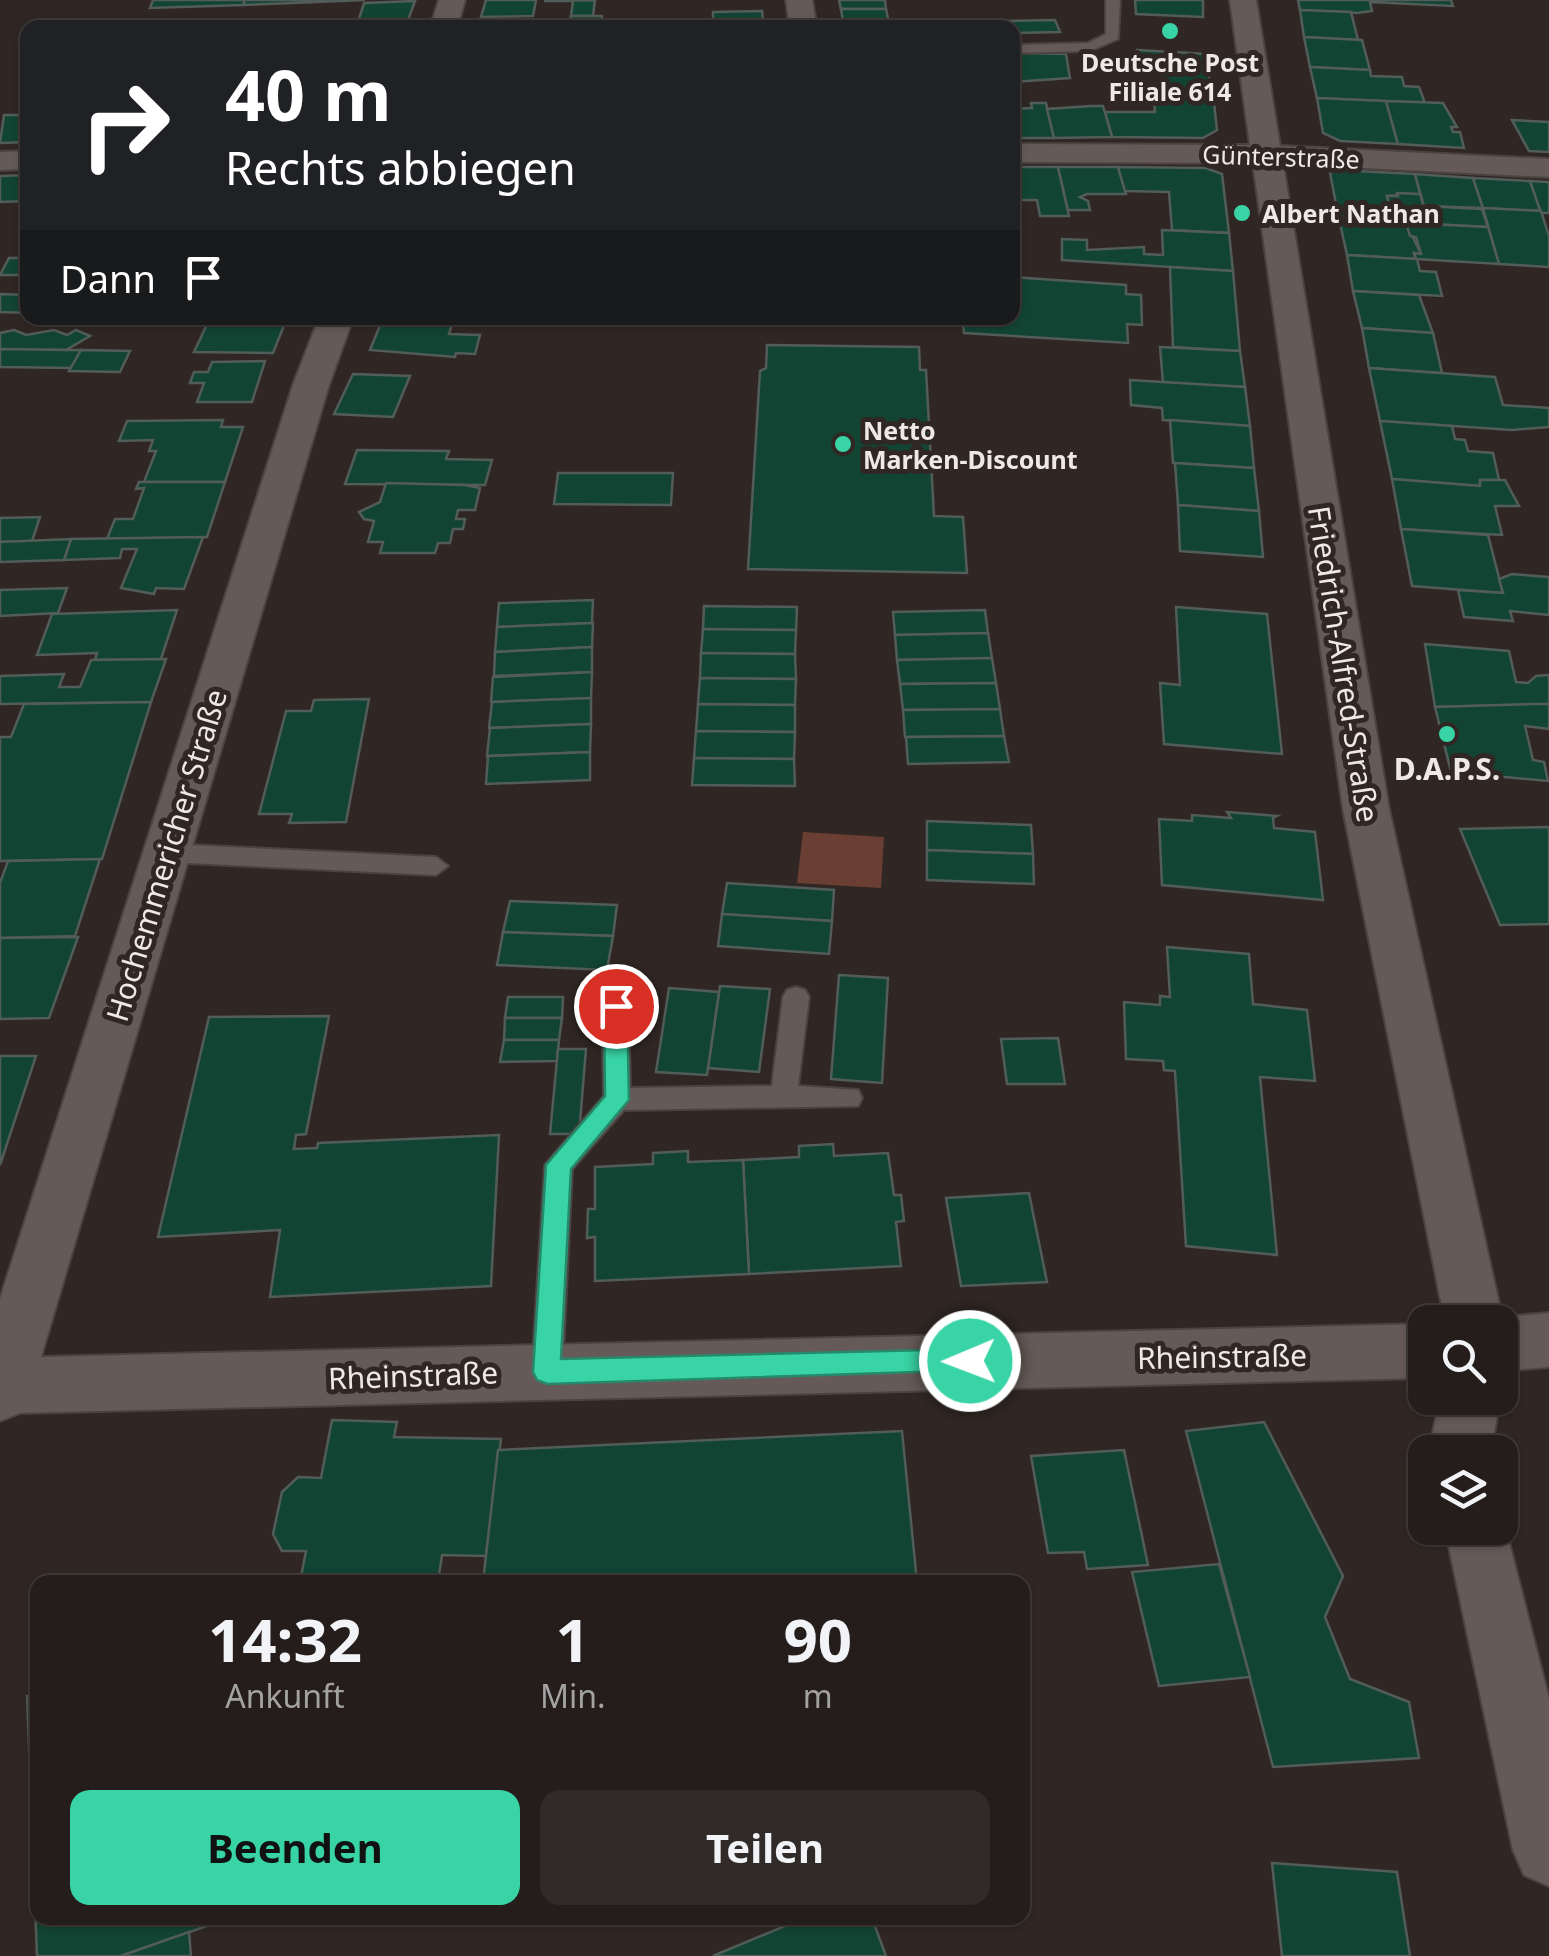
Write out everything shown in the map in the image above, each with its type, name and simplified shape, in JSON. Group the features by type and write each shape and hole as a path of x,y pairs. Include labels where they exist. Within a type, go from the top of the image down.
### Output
{"street":[{"name":"Friedrich-Alfred-Straße","path":"1243,0 1366,808 1470,1305"},
{"name":"Günterstraße","path":"1020,153 1266,154 1549,168"},
{"name":"Hochemmericher Straße","path":"0,1389 334,325"},
{"path":"1518,1343 1549,1340"},
{"name":"Rheinstraße","path":"0,1389 1408,1352"},
{"path":"1481,1545 1549,1850"}],"lane":[{"path":"1020,49 1090,47 1114,36 1114,0"},
{"path":"166,853 436,866"},
{"path":"784,1097 796,997"},
{"path":"547,1372 559,1165 617,1100 616,1006"},
{"path":"617,1100 849,1098"}],"shaded area":[{"path":"803,832 884,837 881,888 797,883"}],"building":[{"path":"153,0 245,0 243,5 150,8"},
{"path":"245,0 365,0 243,5"},
{"path":"486,0 536,0 533,16 481,17"},
{"path":"595,0 593,16 571,16 573,1 544,1"},
{"path":"839,0 885,0 886,9 841,9"},
{"path":"1135,0 1203,0 1203,17 1136,14"},
{"path":"1298,0 1451,0 1453,6 1370,2 1372,11 1357,13 1300,10"},
{"path":"415,1 408,20 359,20 364,3"},
{"path":"841,9 886,9 888,20 843,20"},
{"path":"1300,10 1351,12 1358,40 1304,37"},
{"path":"762,11 763,20 713,20 713,12"},
{"path":"571,16 602,16 602,20 570,20"},
{"path":"1055,20 1060,32 1020,33 1020,21"},
{"path":"1304,37 1362,40 1370,70 1310,67"},
{"path":"1137,50 1206,54 1211,93 1162,91 1160,68 1138,67"},
{"path":"1020,53 1066,54 1070,78 1020,81"},
{"path":"1310,67 1370,70 1371,76 1402,77 1404,86 1419,87 1425,103 1317,98"},
{"path":"1153,90 1213,93 1217,130 1203,138 1112,137 1105,112 1155,112"},
{"path":"1317,98 1386,101 1398,144 1340,141 1323,133"},
{"path":"1386,101 1443,103 1457,127 1451,127 1453,132 1460,132 1464,148 1398,144"},
{"path":"1031,103 1046,103 1054,138 1020,138 1020,109 1032,108"},
{"path":"1103,106 1112,137 1054,138 1047,109"},
{"path":"4,115 20,115 20,142 0,143"},
{"path":"1512,120 1549,122 1549,152 1529,151"},
{"path":"1020,167 1058,167 1069,216 1040,216 1037,200 1020,200"},
{"path":"1058,167 1118,167 1126,194 1087,194 1080,197 1088,201 1090,210 1068,210"},
{"path":"1118,167 1206,168 1222,174 1229,233 1172,230 1169,192 1125,191"},
{"path":"1337,170 1415,174 1420,194 1387,196 1394,222 1339,219 1330,173"},
{"path":"1415,174 1473,178 1483,208 1424,206"},
{"path":"20,175 20,201 0,202 0,176"},
{"path":"1473,178 1530,181 1541,211 1483,208"},
{"path":"1530,181 1549,182 1549,213 1541,213"},
{"path":"1397,193 1420,194 1429,224 1394,222 1387,196 1398,196"},
{"path":"1424,206 1482,209 1488,227 1429,224"},
{"path":"1483,208 1541,211 1549,236 1549,267 1499,264"},
{"path":"1339,219 1406,223 1421,254 1414,253 1416,259 1347,255"},
{"path":"1406,223 1488,227 1499,264 1416,259 1414,253 1421,254"},
{"path":"1162,230 1229,233 1233,271 1062,260 1062,239 1087,240 1087,250 1144,247 1144,254 1163,255"},
{"path":"1347,255 1417,259 1420,271 1436,272 1442,296 1353,291"},
{"path":"9,258 20,258 20,275 0,275"},
{"path":"1170,267 1233,271 1240,351 1173,347"},
{"path":"1020,278 1126,285 1126,294 1141,295 1142,325 1127,324 1128,343 964,333 963,325 1020,325"},
{"path":"1353,291 1419,295 1433,333 1362,328"},
{"path":"0,294 20,295 20,313 0,312"},
{"path":"207,325 284,325 273,353 194,352"},
{"path":"380,325 452,325 449,334 480,335 475,354 456,353 455,357 370,350"},
{"path":"1362,328 1433,333 1442,373 1369,368"},
{"path":"14,330 26,335 54,330 67,335 76,330 90,336 66,350 0,349 0,333"},
{"name":"Netto Marken-Discount","path":"767,345 919,347 920,370 926,370 934,516 963,517 967,573 748,569 760,371 766,368"},
{"path":"1160,347 1240,351 1245,387 1163,383"},
{"path":"0,349 81,350 72,368 0,367"},
{"path":"81,350 130,351 120,372 69,371"},
{"path":"265,361 252,402 197,402 204,383 190,383 194,372 208,372 212,362"},
{"path":"1369,368 1495,377 1503,405 1549,408 1549,427 1512,430 1380,421"},
{"path":"353,374 410,376 393,417 334,414"},
{"path":"1130,380 1245,387 1250,426 1163,420 1162,408 1131,405"},
{"path":"223,420 221,427 243,427 225,482 144,482 156,451 149,451 153,440 119,441 127,421"},
{"path":"1170,420 1250,426 1254,468 1173,463"},
{"path":"1380,421 1452,426 1455,439 1465,440 1468,451 1493,453 1499,480 1480,480 1480,486 1392,479"},
{"path":"357,450 449,451 446,459 492,460 485,485 345,484"},
{"path":"1175,463 1254,468 1259,511 1178,505"},
{"path":"558,473 673,473 671,505 554,504"},
{"path":"1392,479 1480,486 1480,480 1505,480 1519,506 1495,506 1502,535 1401,529"},
{"path":"139,482 225,482 207,537 107,539 115,519 133,519 144,488 136,489"},
{"path":"386,483 480,488 475,510 458,510 456,519 465,519 463,529 453,529 450,543 438,543 435,553 380,553 383,542 368,542 374,521 364,519 359,512 380,502"},
{"path":"1178,505 1259,511 1263,557 1180,551"},
{"path":"40,517 32,541 0,542 0,518"},
{"path":"1401,529 1488,535 1503,593 1412,586"},
{"path":"203,537 184,589 156,588 154,594 121,588 137,549 122,549 120,558 64,560 71,539"},
{"path":"71,539 64,560 0,562 0,542"},
{"path":"1512,574 1549,577 1549,615 1510,611 1513,621 1464,617 1458,590 1503,593 1499,579"},
{"path":"67,588 58,613 0,616 0,590"},
{"path":"593,600 592,623 497,627 499,603"},
{"path":"704,606 797,607 796,630 703,629"},
{"path":"1176,607 1267,614 1282,754 1164,744 1160,683 1180,685"},
{"path":"177,610 161,659 95,660 97,653 37,655 52,614"},
{"path":"985,610 988,633 895,635 893,612"},
{"path":"593,623 592,647 495,652 497,627"},
{"path":"703,629 796,630 795,654 701,653"},
{"path":"988,633 992,658 897,660 895,635"},
{"path":"1425,644 1509,651 1516,682 1528,683 1536,676 1549,675 1549,704 1435,707"},
{"path":"592,647 592,672 494,676 495,652"},
{"path":"701,653 795,654 796,679 700,678"},
{"path":"992,658 996,683 900,684 897,660"},
{"path":"166,659 151,702 0,704 0,676 64,674 59,687 80,687 91,660"},
{"path":"592,672 591,698 491,702 493,677"},
{"path":"700,678 796,679 795,705 698,704"},
{"path":"996,683 1000,709 903,710 900,684"},
{"path":"591,698 591,724 489,728 492,702"},
{"path":"369,699 346,822 289,823 292,814 259,814 286,711 311,711 314,700"},
{"path":"151,702 102,859 0,861 0,737 11,737 24,704"},
{"path":"698,704 795,705 795,732 696,731"},
{"path":"1549,704 1549,729 1525,726 1533,760 1544,762 1548,781 1451,772 1435,707"},
{"path":"1000,709 1004,736 905,737 903,710"},
{"path":"591,724 590,752 487,756 490,728"},
{"path":"696,731 795,732 794,759 694,758"},
{"path":"1004,736 1009,762 908,764 906,737"},
{"path":"590,752 590,780 486,784 488,756"},
{"path":"694,758 794,759 795,786 692,785"},
{"path":"1227,812 1277,816 1273,818 1274,828 1315,832 1323,900 1162,885 1159,819 1192,821 1192,815 1231,818"},
{"path":"927,821 1031,825 1033,854 927,850"},
{"path":"1549,827 1549,924 1500,925 1460,829"},
{"path":"927,850 1033,854 1034,884 927,880"},
{"path":"100,859 75,936 0,938 0,883 8,861"},
{"path":"727,883 834,890 832,921 722,914"},
{"path":"510,901 617,905 613,936 503,932"},
{"path":"722,914 832,921 829,954 718,946"},
{"path":"503,932 613,936 607,970 497,965"},
{"path":"78,937 49,1018 0,1019 0,938"},
{"path":"1167,947 1249,954 1253,1004 1307,1010 1315,1081 1260,1077 1277,1255 1186,1246 1175,1071 1164,1070 1163,1061 1126,1059 1124,1002 1160,1005 1160,996 1170,997"},
{"path":"839,975 888,978 882,1083 831,1079"},
{"path":"720,986 770,989 759,1072 708,1068"},
{"path":"669,988 719,992 707,1075 656,1072"},
{"path":"508,997 563,997 562,1018 505,1018"},
{"path":"329,1016 306,1134 296,1135 294,1149 317,1148 318,1143 499,1135 491,1286 270,1297 280,1230 158,1237 209,1017"},
{"path":"505,1018 562,1018 559,1040 504,1040"},
{"path":"1058,1038 1065,1084 1007,1084 1001,1039"},
{"path":"504,1040 559,1040 557,1061 500,1062"},
{"path":"558,1049 586,1049 579,1134 550,1134"},
{"path":"0,1056 36,1056 0,1165"},
{"path":"833,1144 834,1156 888,1153 894,1195 901,1195 904,1221 896,1222 901,1266 749,1274 743,1160 799,1157 799,1146"},
{"path":"688,1151 688,1162 743,1160 749,1274 595,1281 595,1237 587,1238 588,1209 595,1209 595,1167 653,1164 653,1153"},
{"path":"1029,1193 1047,1282 961,1286 946,1198"},
{"path":"332,1420 397,1422 394,1437 501,1439 486,1556 442,1555 439,1575 301,1575 306,1551 282,1551 273,1534 282,1492 298,1477 321,1478"},
{"path":"1264,1422 1343,1576 1325,1617 1350,1679 1409,1702 1419,1758 1273,1767 1186,1431"},
{"path":"902,1431 916,1575 484,1575 498,1450"},
{"path":"1124,1450 1148,1565 1087,1569 1084,1552 1048,1553 1031,1456"},
{"path":"1219,1564 1250,1677 1159,1686 1132,1572"},
{"path":"27,1696 30,1696 30,1774"},
{"path":"1272,1863 1397,1872 1410,1956 1282,1956"},
{"path":"36,1925 210,1925 121,1956 37,1956"},
{"path":"787,1925 875,1925 886,1956 713,1956"},
{"path":"189,1932 191,1956 121,1956"}],"place":[{"name":"Deutsche Post Filiale 614","path":"1170,31"},
{"name":"Albert Nathan","path":"1242,213"},
{"name":"Netto Marken-Discount","path":"843,444"},
{"name":"D.A.P.S.","path":"1447,734"}],"route":[{"path":"616,1006 617,1100 559,1165 547,1372 970,1361"}]}
